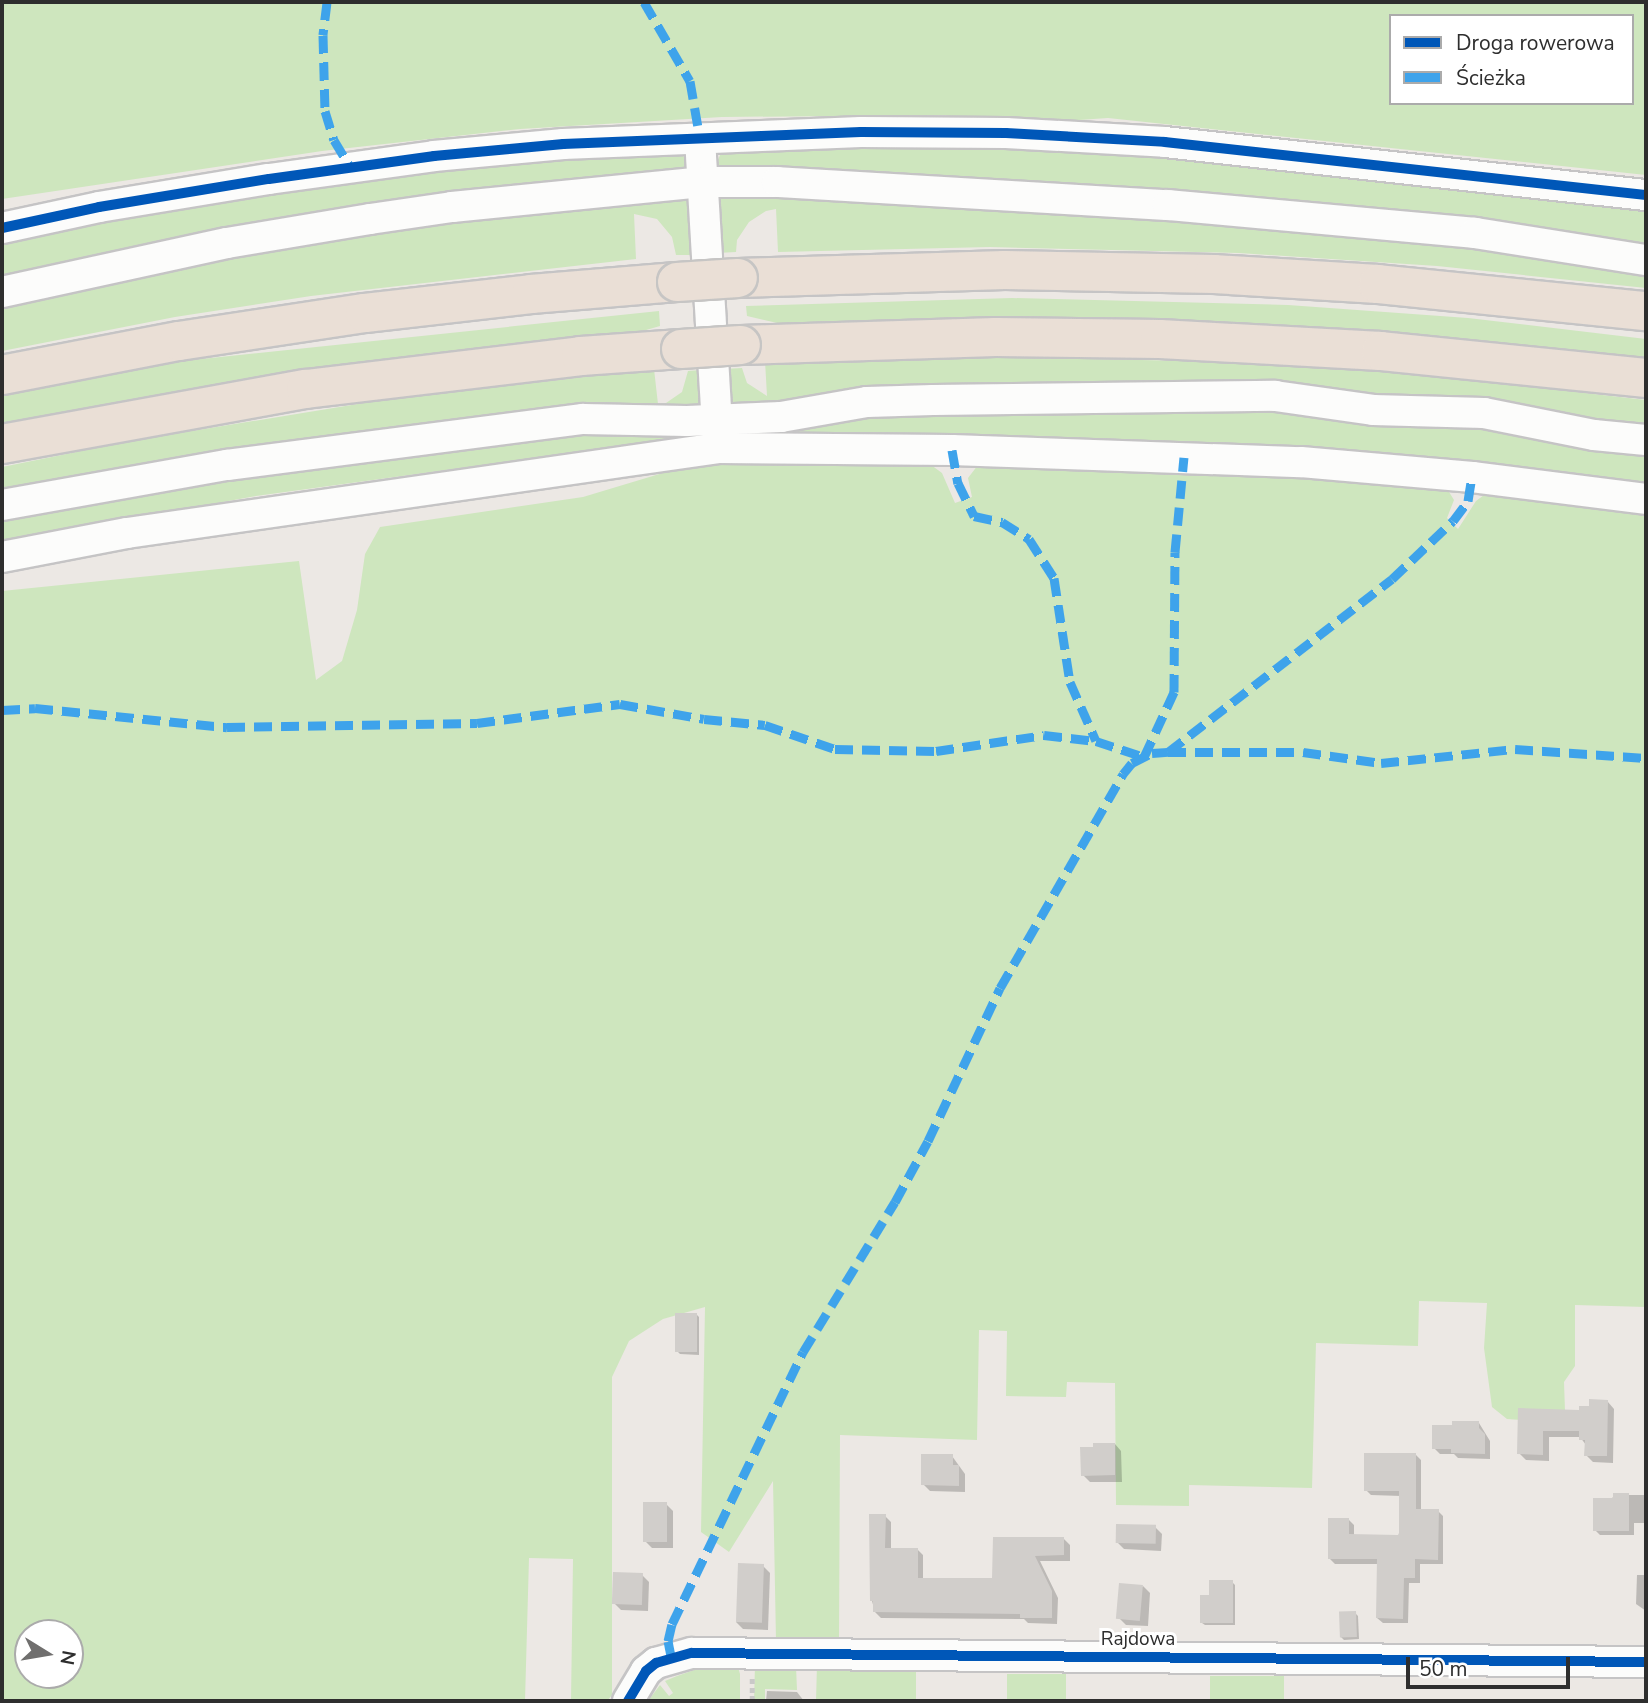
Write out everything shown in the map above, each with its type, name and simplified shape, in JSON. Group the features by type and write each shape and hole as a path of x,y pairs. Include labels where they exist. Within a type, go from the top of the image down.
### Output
{"highway":[{"path":"2,375 179,341 352,315 531,294 738,278 992,270 1214,274 1378,284 1646,311"},
{"path":"2,444 306,389 581,356 741,345 996,337 1160,339 1381,351 1646,378"}],"street":[{"path":"2,228 99,207 434,156 564,144 860,132 1091,136 1646,195"},
{"path":"700,139 717,434"},
{"path":"2,292 227,243 370,219 702,182 777,182 1168,205 1475,233 1646,260"},
{"path":"2,557 127,533 717,434 780,417 894,401 1275,396 1373,410 1491,414 1594,435 1646,440"},
{"path":"2,505 227,465 570,421 939,450 1300,462 1472,477 1646,499"},
{"name":"Rajdowa","path":"633,1691 656,1662 692,1653 1646,1662"}],"green space":[{"path":"2,2 1646,2 1646,175 1108,118 1021,124 978,123 945,115 722,117 520,129 322,151 2,199"},
{"path":"822,145 1111,148 1646,207 1646,288 1437,266 1239,253 990,247 778,252 776,209 766,211 749,222 737,240 736,252 717,253 716,165 722,150"},
{"path":"680,151 688,163 694,255 676,255 672,237 657,219 634,214 636,259 311,296 175,317 2,351 2,240 218,200 479,162"},
{"path":"1012,298 1288,305 1468,318 1646,339 1646,364 799,328 747,316 746,306"},
{"path":"659,311 660,326 615,339 2,429 2,394 154,364"},
{"path":"989,357 1191,361 1403,372 1646,400 1646,489 749,438 734,431 724,369 742,368 747,383 767,396 765,361"},
{"path":"654,369 658,404 666,403 682,392 688,371 701,370 704,412 697,437 683,443 556,455 256,496 2,542 2,467 131,441 376,401"},
{"path":"927,462 942,473 955,503 972,497 968,478 978,465 1235,471 1446,487 1454,500 1447,518 1458,529 1476,501 1488,492 1646,511 1646,1307 1575,1305 1575,1366 1564,1382 1565,1411 1521,1420 1507,1419 1492,1407 1484,1348 1487,1303 1419,1301 1418,1346 1316,1343 1312,1488 1189,1485 1189,1506 1116,1505 1115,1383 1067,1382 1066,1397 1006,1396 1007,1331 979,1330 977,1440 840,1435 839,1640 776,1641 773,1481 729,1552 701,1532 705,1307 663,1319 629,1341 612,1377 612,1695 607,1701 571,1701 573,1559 529,1558 525,1701 2,1701 2,591 299,561 316,680 342,661 357,610 365,554 380,527 583,497 696,463"},
{"path":"737,1664 740,1674 740,1701 648,1701 660,1685 669,1696 673,1693 665,1681 677,1676 706,1666"},
{"path":"817,1664 820,1664 820,1670 839,1671 840,1664 916,1666 916,1701 816,1701"},
{"path":"755,1665 796,1666 797,1690 765,1689 765,1701 754,1701"},
{"path":"1007,1674 1066,1674 1066,1701 1007,1701"},
{"path":"1210,1676 1284,1676 1284,1701 1210,1701"}],"building":[{"path":"675,1313 697,1313 697,1352 675,1352"},
{"path":"1589,1399 1608,1400 1607,1456 1584,1456 1585,1440 1579,1440 1579,1431 1543,1431 1543,1455 1517,1454 1518,1408 1579,1410 1579,1406 1589,1406"},
{"path":"1452,1421 1479,1421 1479,1428 1485,1434 1485,1454 1451,1453 1451,1449 1432,1449 1432,1425 1452,1425"},
{"path":"1093,1443 1115,1443 1115,1475 1081,1476 1080,1447 1093,1447"},
{"path":"1364,1453 1416,1453 1416,1509 1439,1509 1438,1560 1415,1559 1415,1578 1404,1578 1403,1619 1376,1618 1377,1559 1328,1559 1328,1518 1349,1518 1349,1534 1399,1533 1399,1491 1364,1491"},
{"path":"921,1454 953,1454 953,1465 959,1465 959,1486 921,1485"},
{"path":"1613,1493 1629,1493 1629,1531 1593,1531 1593,1498 1613,1498"},
{"path":"643,1502 667,1502 667,1542 643,1542"},
{"path":"869,1514 886,1514 885,1548 918,1548 918,1578 992,1578 993,1537 1064,1537 1064,1555 1035,1556 1052,1591 1052,1618 1020,1618 1020,1614 873,1612 873,1601 870,1601"},
{"path":"1116,1524 1156,1525 1156,1544 1116,1543"},
{"path":"738,1563 764,1564 762,1623 736,1622"},
{"path":"613,1572 643,1573 642,1605 612,1604"},
{"path":"1209,1580 1233,1580 1233,1623 1200,1623 1200,1595 1209,1595"},
{"path":"1119,1583 1143,1585 1140,1621 1116,1619"},
{"path":"1356,1611 1357,1637 1340,1638 1339,1612"}],"marked path":[{"path":"327,2 323,35 325,111 334,140 351,168"},
{"path":"644,2 690,81 700,139"},
{"path":"952,450 958,483 974,516 1002,522 1029,539 1054,578 1070,682 1096,741"},
{"path":"2,710 35,708 227,727 477,723 620,704 704,719 765,725 835,749 936,751 1044,735 1096,741 1144,757 1174,692 1175,552 1184,457"},
{"path":"1168,752 1392,579 1453,521 1468,501 1472,477"},
{"path":"671,1656 668,1641 672,1624 803,1352 895,1202 928,1141 1000,988 1123,774 1132,763 1152,753 1168,752 1303,752 1381,763 1515,749 1646,758"}],"cycle path":[{"path":"2,228 99,207 434,156 563,144 861,132 1006,133 1165,142 1646,195"},
{"path":"628,1701 646,1671 656,1663 692,1653 1646,1662"}]}
